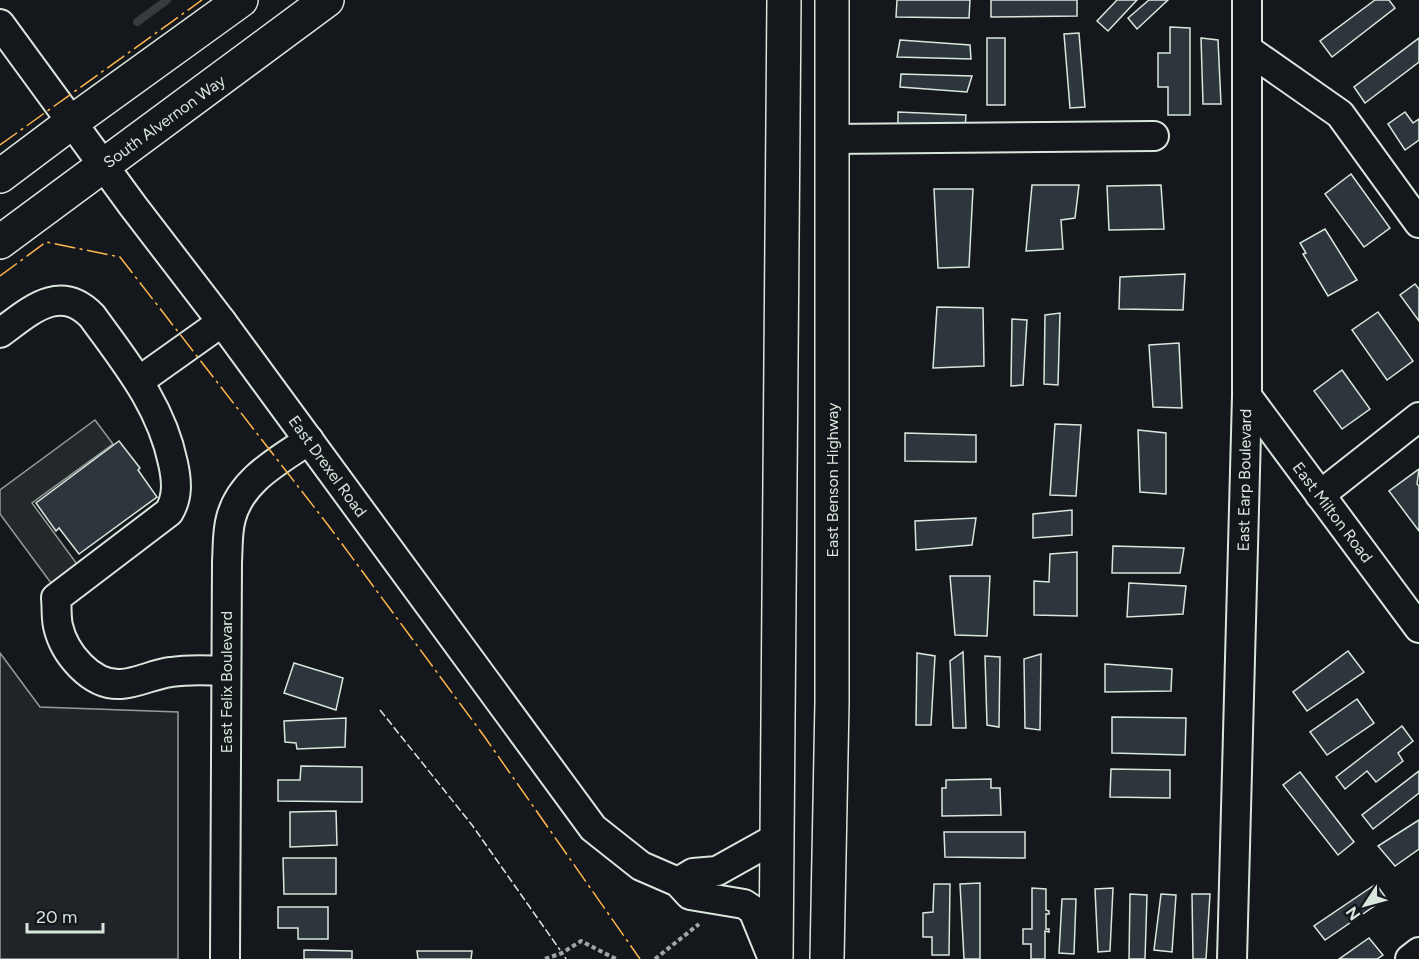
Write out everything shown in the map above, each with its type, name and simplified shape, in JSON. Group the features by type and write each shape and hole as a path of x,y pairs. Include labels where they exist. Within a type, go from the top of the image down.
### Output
{"main road":[{"path":"0,176 241,0"},
{"path":"774,959 784,0"},
{"name":"East Benson Highway","path":"827,959 832,702 832,0"},
{"name":"South Alvernon Way","path":"0,242 326,2"},
{"path":"780,334 797,304 820,313 831,356"}],"street":[{"name":"East Earp Boulevard","path":"1232,959 1247,396 1247,0"},
{"name":"East Drexel Road","path":"0,24 593,828 640,866 678,882 690,895 744,904 753,910 774,959"},
{"path":"1247,49 1340,114 1419,223"},
{"path":"831,139 1155,136"},
{"path":"0,333 43,303 63,301 84,308 139,381 157,412 170,448 176,488 174,503 162,519 56,598 58,626 65,645 80,665 94,678 107,683 121,684 179,671 226,671"},
{"path":"139,381 222,322"},
{"name":"East Milton Road","path":"1247,396 1419,628"},
{"path":"1320,495 1419,417"},
{"name":"East Felix Boulevard","path":"225,959 228,532 238,498 252,482 309,440"},
{"path":"678,882 693,873 717,871 776,838"},
{"path":"1410,959 1419,952"}],"path":[{"path":"655,959 701,922"},
{"path":"545,959 562,953 581,941 616,959"}],"shaded area":[{"path":"95,420 113,444 32,503 77,564 51,583 0,514 0,490"},
{"path":"0,653 40,707 178,712 178,959 0,959"}],"building":[{"path":"897,0 970,0 969,18 896,17"},
{"path":"991,0 1077,0 1077,16 991,17"},
{"path":"1117,0 1137,0 1108,31 1097,21"},
{"path":"1149,0 1168,0 1137,29 1128,18"},
{"path":"1375,0 1389,0 1395,8 1332,57 1320,41"},
{"path":"1170,27 1190,28 1190,115 1168,115 1168,87 1158,87 1158,53 1170,53"},
{"path":"1079,33 1085,107 1070,108 1064,34"},
{"path":"987,38 1005,38 1005,105 987,105"},
{"path":"1201,38 1218,40 1221,104 1203,104"},
{"path":"1419,38 1419,62 1365,103 1354,87"},
{"path":"900,40 970,45 971,59 897,57"},
{"path":"901,74 972,76 967,92 900,87"},
{"path":"898,112 966,115 965,128 898,127"},
{"path":"1405,112 1413,123 1419,119 1419,140 1405,150 1388,124"},
{"path":"1351,174 1390,228 1364,247 1325,194"},
{"path":"1032,185 1079,185 1075,218 1061,220 1063,249 1026,251"},
{"path":"1161,185 1164,229 1109,230 1107,186"},
{"path":"934,189 973,189 969,267 938,268"},
{"path":"1325,229 1357,280 1328,296 1303,254 1306,253 1300,243"},
{"path":"1185,274 1183,310 1119,309 1120,277"},
{"path":"1415,284 1419,289 1419,321 1400,295"},
{"path":"937,307 983,308 984,366 933,368"},
{"path":"1378,312 1413,361 1387,380 1352,330"},
{"path":"1060,313 1058,385 1044,384 1045,315"},
{"path":"1012,319 1027,320 1023,385 1011,386"},
{"path":"1179,343 1182,408 1153,407 1149,345"},
{"path":"1342,370 1370,409 1342,429 1314,391"},
{"path":"1055,424 1081,425 1076,496 1050,495"},
{"path":"1138,430 1166,433 1166,494 1140,492"},
{"path":"905,433 976,435 976,462 905,461"},
{"path":"119,441 140,468 138,470 157,497 79,554 59,528 56,531 36,503"},
{"path":"1419,469 1417,484 1419,486 1419,531 1389,491"},
{"path":"1072,510 1072,535 1033,538 1033,514"},
{"path":"976,518 972,545 916,550 915,521"},
{"path":"1113,546 1184,548 1180,573 1112,573"},
{"path":"1077,552 1077,616 1034,615 1034,581 1049,582 1050,554"},
{"path":"950,576 990,576 987,636 955,635"},
{"path":"1129,583 1186,586 1183,614 1127,617"},
{"path":"1348,651 1364,672 1307,711 1293,692"},
{"path":"963,652 966,728 953,728 950,661"},
{"path":"917,653 935,656 931,725 916,725"},
{"path":"1041,654 1040,730 1025,728 1024,659"},
{"path":"985,656 1000,657 999,727 987,725"},
{"path":"294,663 343,678 336,710 284,693"},
{"path":"1105,664 1172,669 1171,691 1105,692"},
{"path":"1357,699 1374,723 1327,755 1310,732"},
{"path":"1112,717 1186,718 1185,755 1112,753"},
{"path":"346,718 345,747 297,749 296,743 285,742 284,721"},
{"path":"1402,726 1413,741 1398,753 1403,761 1376,782 1367,771 1345,789 1336,777"},
{"path":"301,766 362,767 362,802 278,801 278,780 300,780"},
{"path":"1111,769 1170,770 1170,798 1110,797"},
{"path":"1419,771 1419,793 1373,829 1362,815"},
{"path":"1300,772 1354,842 1338,855 1283,785"},
{"path":"991,779 991,788 1000,788 1001,815 942,816 942,788 946,788 946,780"},
{"path":"336,811 337,845 290,847 290,812"},
{"path":"1419,820 1419,849 1395,866 1378,846"},
{"path":"944,832 1025,832 1025,858 945,857"},
{"path":"283,858 336,858 336,894 284,894"},
{"path":"980,883 980,959 964,959 960,884"},
{"path":"934,884 950,884 949,955 932,955 932,937 923,937 923,913 933,912"},
{"path":"1376,884 1386,898 1325,940 1314,926"},
{"path":"1032,888 1046,889 1046,910 1049,914 1046,914 1046,929 1049,929 1049,932 1045,931 1045,959 1031,959 1031,944 1023,944 1023,929 1032,929"},
{"path":"1113,888 1110,951 1098,952 1095,889"},
{"path":"1130,894 1147,895 1145,959 1129,959"},
{"path":"1161,894 1176,895 1172,952 1154,950"},
{"path":"1192,894 1210,894 1206,959 1193,959"},
{"path":"1062,899 1076,899 1074,954 1059,953"},
{"path":"278,907 328,907 328,939 298,939 298,928 278,928"},
{"path":"1369,938 1383,955 1377,959 1339,959"},
{"path":"304,950 352,951 352,959 304,959"},
{"path":"417,951 472,951 471,959 418,959"}],"waterway":[{"path":"137,22 167,0"}],"fence":[{"path":"380,710 472,825 560,950"}],"power":[{"path":"0,145 202,0"},
{"path":"0,276 46,242 120,257 328,525 484,736 640,959"}]}
